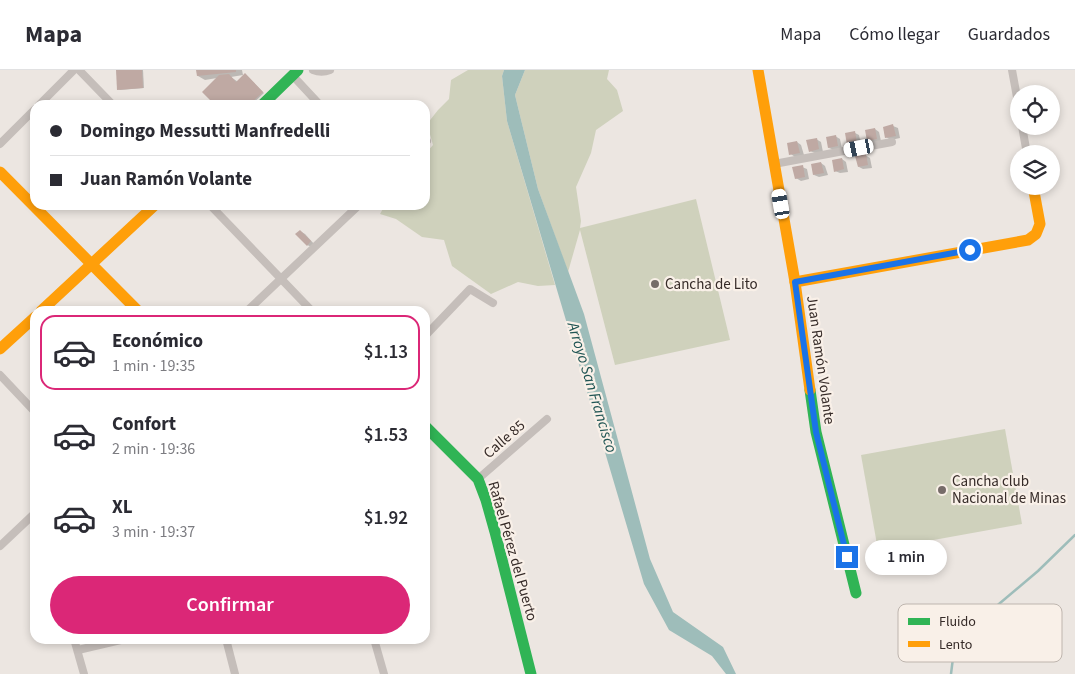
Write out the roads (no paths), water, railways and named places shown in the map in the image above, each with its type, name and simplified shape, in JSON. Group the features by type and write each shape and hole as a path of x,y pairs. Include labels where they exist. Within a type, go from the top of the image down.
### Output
{"main road":[{"name":"Juan Ramón Volante","path":"758,70 795,282 816,432 856,593"},
{"path":"267,100 297,72"},
{"path":"0,172 30,202"},
{"path":"795,282 1028,240 1034,237 1040,224 1035,195"},
{"path":"38,210 133,306"},
{"path":"46,306 149,210"},
{"path":"0,349 30,322"},
{"name":"Rafael Pérez del Puerto","path":"430,431 478,479 495,532 531,674"}],"street":[{"path":"44,100 74,70"},
{"path":"78,70 108,100"},
{"path":"313,70 316,72 330,70"},
{"path":"1012,70 1015,85"},
{"path":"297,72 317,100"},
{"path":"0,144 30,114"},
{"path":"774,164 892,142"},
{"path":"215,210 307,306"},
{"path":"252,306 354,210"},
{"path":"430,331 470,289 493,304"},
{"path":"0,375 30,407"},
{"name":"Calle 85","path":"478,479 547,419"},
{"path":"0,546 30,518"},
{"path":"76,644 84,674"},
{"path":"78,650 104,644"},
{"path":"227,644 236,674"},
{"path":"375,644 384,674"}],"water":[{"name":"Arroyo San Francisco","path":"504,70 525,70 515,95 538,189 584,314 650,559 673,612 723,647 736,674 726,674 712,656 669,630 644,584 507,121 502,76"}],"waterway":[{"path":"999,604 1038,571 1075,535"},
{"path":"951,674 952,662"}],"place":[{"name":"Cancha de Lito","path":"655,284"},
{"name":"Cancha club Nacional de Minas","path":"942,490"}]}
